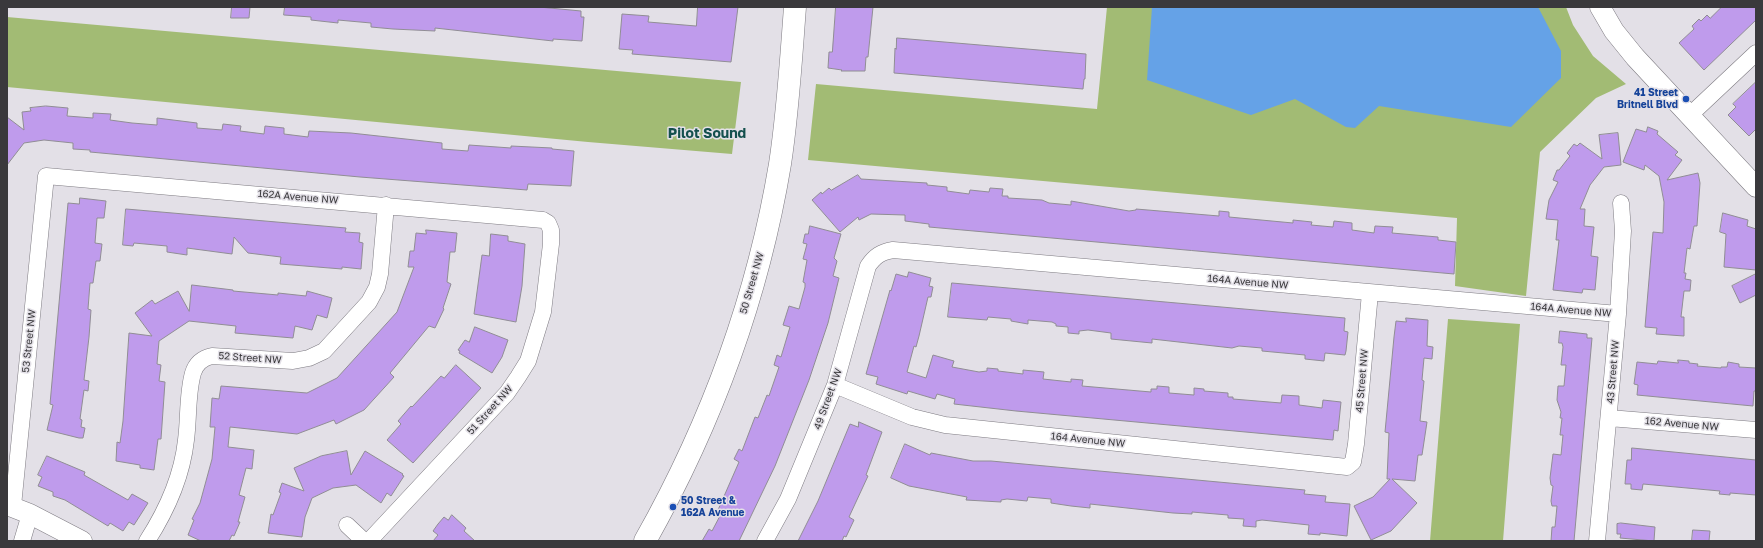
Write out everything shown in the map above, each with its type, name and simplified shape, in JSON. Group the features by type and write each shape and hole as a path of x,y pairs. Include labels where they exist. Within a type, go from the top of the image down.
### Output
{"main road":[{"name":"50 Street NW","path":"645,541 682,470 710,409 749,296 760,257 780,164 795,7"}],"street":[{"path":"1600,7 1614,31 1634,57 1756,187"},
{"path":"1689,116 1756,53"},
{"name":"162A Avenue NW","path":"46,176 535,218 548,224"},
{"name":"53 Street NW","path":"17,508 46,176"},
{"name":"43 Street NW","path":"1597,541 1618,314 1624,231 1622,203"},
{"name":"52 Street NW","path":"147,541 166,508 182,463 192,382 196,367 205,358 212,356 294,361 309,358 324,350 369,302 377,287 380,274 386,205"},
{"name":"51 Street NW","path":"369,541 507,393 528,361 543,312 551,244 551,230 548,224"},
{"name":"164A Avenue NW","path":"879,254 893,250 1618,314"},
{"name":"49 Street NW","path":"765,541 788,499 835,385 868,266 879,254"},
{"name":"45 Street NW","path":"1347,467 1353,462 1356,444 1370,293"},
{"name":"164 Avenue NW","path":"835,385 912,417 945,425 1347,467"},
{"name":"162 Avenue NW","path":"1609,418 1756,430"},
{"path":"17,508 22,541"},
{"path":"17,508 82,541"},
{"path":"347,526 364,541"}],"green space":[{"path":"1107,7 1566,7 1573,25 1593,56 1626,84 1596,98 1540,152 1526,296 1455,286 1457,218 808,160 816,84 1097,109"},
{"path":"7,17 741,82 732,154 588,142 7,87"},
{"path":"1448,319 1520,324 1503,541 1430,541"}],"water":[{"path":"1152,7 1538,7 1561,51 1561,78 1511,127 1379,106 1355,128 1346,127 1295,99 1251,115 1147,80"}],"building":[{"path":"232,7 250,7 249,18 231,18"},
{"path":"285,7 539,7 581,11 581,17 584,17 582,41 553,39 553,41 435,28 435,31 393,29 371,27 371,23 338,20 338,23 311,20 311,17 284,15"},
{"path":"698,7 738,7 731,62 632,54 633,50 619,49 622,14 649,16 648,22 696,26"},
{"path":"836,7 873,7 868,57 866,57 865,71 841,71 842,70 828,68 829,52 832,52"},
{"path":"1722,7 1756,7 1756,20 1704,70 1679,43 1694,29 1692,26 1699,19 1701,21 1707,15 1710,18"},
{"path":"897,38 1086,54 1083,89 894,73"},
{"path":"1756,82 1756,129 1749,136 1728,115 1736,107 1733,104"},
{"path":"46,106 68,108 67,116 93,118 93,113 111,114 110,120 132,123 157,125 157,118 197,123 197,128 222,130 223,124 241,126 240,131 264,134 265,126 284,128 284,134 308,137 309,131 351,133 442,143 442,149 468,151 469,145 511,148 511,146 552,148 574,151 571,186 528,184 527,190 360,177 90,152 90,150 73,149 73,143 44,140 24,143 7,165 7,117 24,130 22,112 31,111 30,108"},
{"path":"1648,127 1658,131 1657,134 1678,152 1675,155 1682,160 1667,180 1698,173 1700,183 1697,226 1694,226 1690,249 1687,248 1684,273 1686,273 1685,279 1691,280 1690,291 1684,291 1681,317 1684,317 1684,336 1656,334 1657,328 1645,327 1653,232 1663,233 1664,202 1659,176 1645,165 1644,170 1623,162 1636,129 1646,132"},
{"path":"1618,133 1621,165 1604,167 1590,185 1580,209 1585,209 1584,226 1594,227 1591,256 1598,257 1595,290 1583,289 1582,293 1553,290 1559,240 1556,240 1558,220 1546,219 1549,200 1558,182 1553,180 1557,170 1559,170 1570,156 1567,153 1574,144 1577,146 1580,143 1602,159 1599,135"},
{"path":"858,175 861,179 927,183 927,185 947,187 947,191 969,194 970,190 989,192 990,188 1003,189 1002,196 1008,196 1008,198 1042,200 1049,203 1071,205 1071,201 1129,211 1136,209 1219,216 1219,211 1229,212 1229,217 1293,223 1293,220 1312,222 1311,225 1333,227 1334,221 1352,223 1352,230 1374,233 1375,226 1393,227 1392,233 1438,237 1438,240 1456,242 1454,274 929,227 929,224 905,221 905,215 871,214 859,220 858,217 840,232 812,200 821,192 822,194 829,188 831,190"},
{"path":"80,198 106,201 104,218 97,218 95,243 102,244 100,261 96,261 93,283 90,283 88,309 91,310 84,380 89,381 88,391 84,390 80,419 82,420 81,427 85,428 83,438 47,430 53,405 50,404 68,203 79,204"},
{"path":"126,209 346,228 345,232 360,233 359,242 363,243 361,269 280,264 281,257 248,253 234,237 232,254 187,248 187,255 167,252 167,246 134,243 133,246 123,245"},
{"path":"1723,213 1748,220 1747,226 1756,229 1756,270 1724,267 1726,234 1720,232"},
{"path":"810,226 841,234 834,258 837,261 833,276 839,278 828,323 809,380 775,466 739,541 702,541 709,529 712,531 722,512 718,510 739,462 734,459 739,449 742,451 755,417 758,418 767,395 769,396 779,367 774,365 777,355 781,357 790,327 783,325 789,306 799,309 805,287 805,283 803,282 807,260 803,259 807,244 803,243 805,234 808,234"},
{"path":"426,230 457,233 455,252 450,252 447,282 451,284 443,308 444,309 435,328 429,326 390,373 394,377 364,410 336,424 334,420 297,434 230,427 228,447 254,450 252,469 246,468 239,495 245,497 238,522 240,522 234,536 232,535 229,541 201,541 188,535 194,520 192,519 200,503 212,459 215,427 210,427 212,398 219,399 221,386 307,393 337,378 397,312 414,267 408,267 410,251 414,251 416,233 426,234"},
{"path":"491,234 508,236 508,241 525,244 522,286 516,322 474,314 482,255 489,256"},
{"path":"909,272 931,278 929,286 933,287 931,297 928,297 916,347 914,346 907,372 926,378 933,355 954,361 952,367 979,372 987,371 987,368 1023,374 1023,370 1044,372 1043,379 1071,382 1071,379 1083,380 1082,386 1151,392 1151,389 1157,389 1157,386 1169,387 1169,393 1194,395 1194,388 1204,389 1204,391 1228,393 1228,397 1233,397 1233,399 1281,403 1282,395 1299,396 1299,405 1322,408 1323,400 1341,402 1338,431 1334,430 1333,440 1016,411 954,404 955,399 937,394 935,399 908,391 907,394 876,384 878,377 866,374 890,290 891,291 896,274 907,277"},
{"path":"1756,274 1756,295 1740,303 1732,286"},
{"path":"952,283 1345,318 1344,331 1348,332 1346,351 1345,355 1325,353 1324,361 1305,359 1305,355 1262,351 1262,348 1239,346 1232,348 1152,339 1152,343 1111,339 1111,333 1088,330 1079,331 1079,334 1068,333 1068,327 1056,326 1056,324 1052,322 1028,320 1028,324 1011,321 1011,319 988,317 987,320 948,317"},
{"path":"192,285 233,291 278,295 278,293 306,296 307,291 332,298 327,318 317,315 312,330 295,326 293,338 235,333 236,326 189,321 159,341 157,364 161,365 159,381 165,382 161,439 158,439 154,470 140,468 140,465 116,461 117,442 120,443 123,421 129,333 152,336 135,313 152,300 155,304 178,291 189,311"},
{"path":"1406,318 1428,320 1427,346 1433,347 1432,359 1424,358 1422,380 1424,381 1420,421 1427,422 1422,455 1418,455 1415,481 1392,479 1417,503 1391,531 1371,540 1354,506 1373,497 1390,479 1387,479 1389,433 1385,432 1394,337 1396,321 1406,322"},
{"path":"475,327 508,340 502,357 492,373 459,353 460,351 458,350 465,340 469,342"},
{"path":"1560,331 1587,334 1587,338 1592,338 1574,541 1551,541 1552,527 1555,527 1557,506 1552,506 1551,501 1553,486 1551,485 1550,478 1553,454 1561,455 1563,435 1560,435 1562,418 1560,418 1561,412 1557,400 1558,386 1564,386 1566,365 1561,365 1563,347 1562,343 1559,343"},
{"path":"1678,360 1689,361 1689,363 1698,364 1697,366 1721,368 1727,367 1728,362 1739,364 1739,367 1756,368 1756,391 1754,391 1753,406 1637,395 1638,385 1634,384 1637,362 1657,364 1658,361 1678,363"},
{"path":"456,365 481,388 413,463 387,440 401,424 398,421 411,406 412,407 441,376 444,378"},
{"path":"859,422 882,432 866,475 868,476 849,517 854,520 846,537 844,536 842,541 798,541 818,501 850,424 858,427"},
{"path":"905,444 930,455 931,453 973,461 991,461 1305,490 1304,494 1326,496 1325,502 1350,504 1347,536 1320,533 1320,535 1308,534 1309,525 1262,520 1256,521 1256,527 1243,526 1244,519 1228,518 1228,515 1192,512 1192,514 1173,513 1090,504 1090,508 1051,503 1051,499 1028,497 1027,501 1007,499 1001,500 1001,502 966,500 967,497 909,486 891,478"},
{"path":"1632,448 1756,460 1756,495 1730,493 1730,495 1719,494 1720,491 1643,484 1642,490 1631,489 1631,484 1625,484 1627,460 1631,460"},
{"path":"347,451 351,475 365,451 403,474 402,475 404,476 391,496 387,493 381,503 356,485 333,488 312,498 305,517 302,537 268,533 271,514 273,515 281,493 279,492 282,483 304,491 294,468 321,456"},
{"path":"47,456 85,472 84,475 128,500 132,494 148,503 134,525 129,522 123,531 110,523 108,526 65,500 53,496 53,492 38,486 42,477 38,475"},
{"path":"452,515 466,528 464,531 475,541 433,541 438,535 433,531 438,524 444,517 448,520"},
{"path":"1621,523 1655,527 1654,541 1620,538 1621,534 1617,534 1617,524"},
{"path":"1693,530 1710,531 1709,541 1692,541"}],"place":[{"name":"41 Street Britnell Blvd","path":"1686,99"},
{"name":"50 Street & 162A Avenue","path":"673,507"}],"district":[{"name":"Pilot Sound","path":"707,134"}]}
